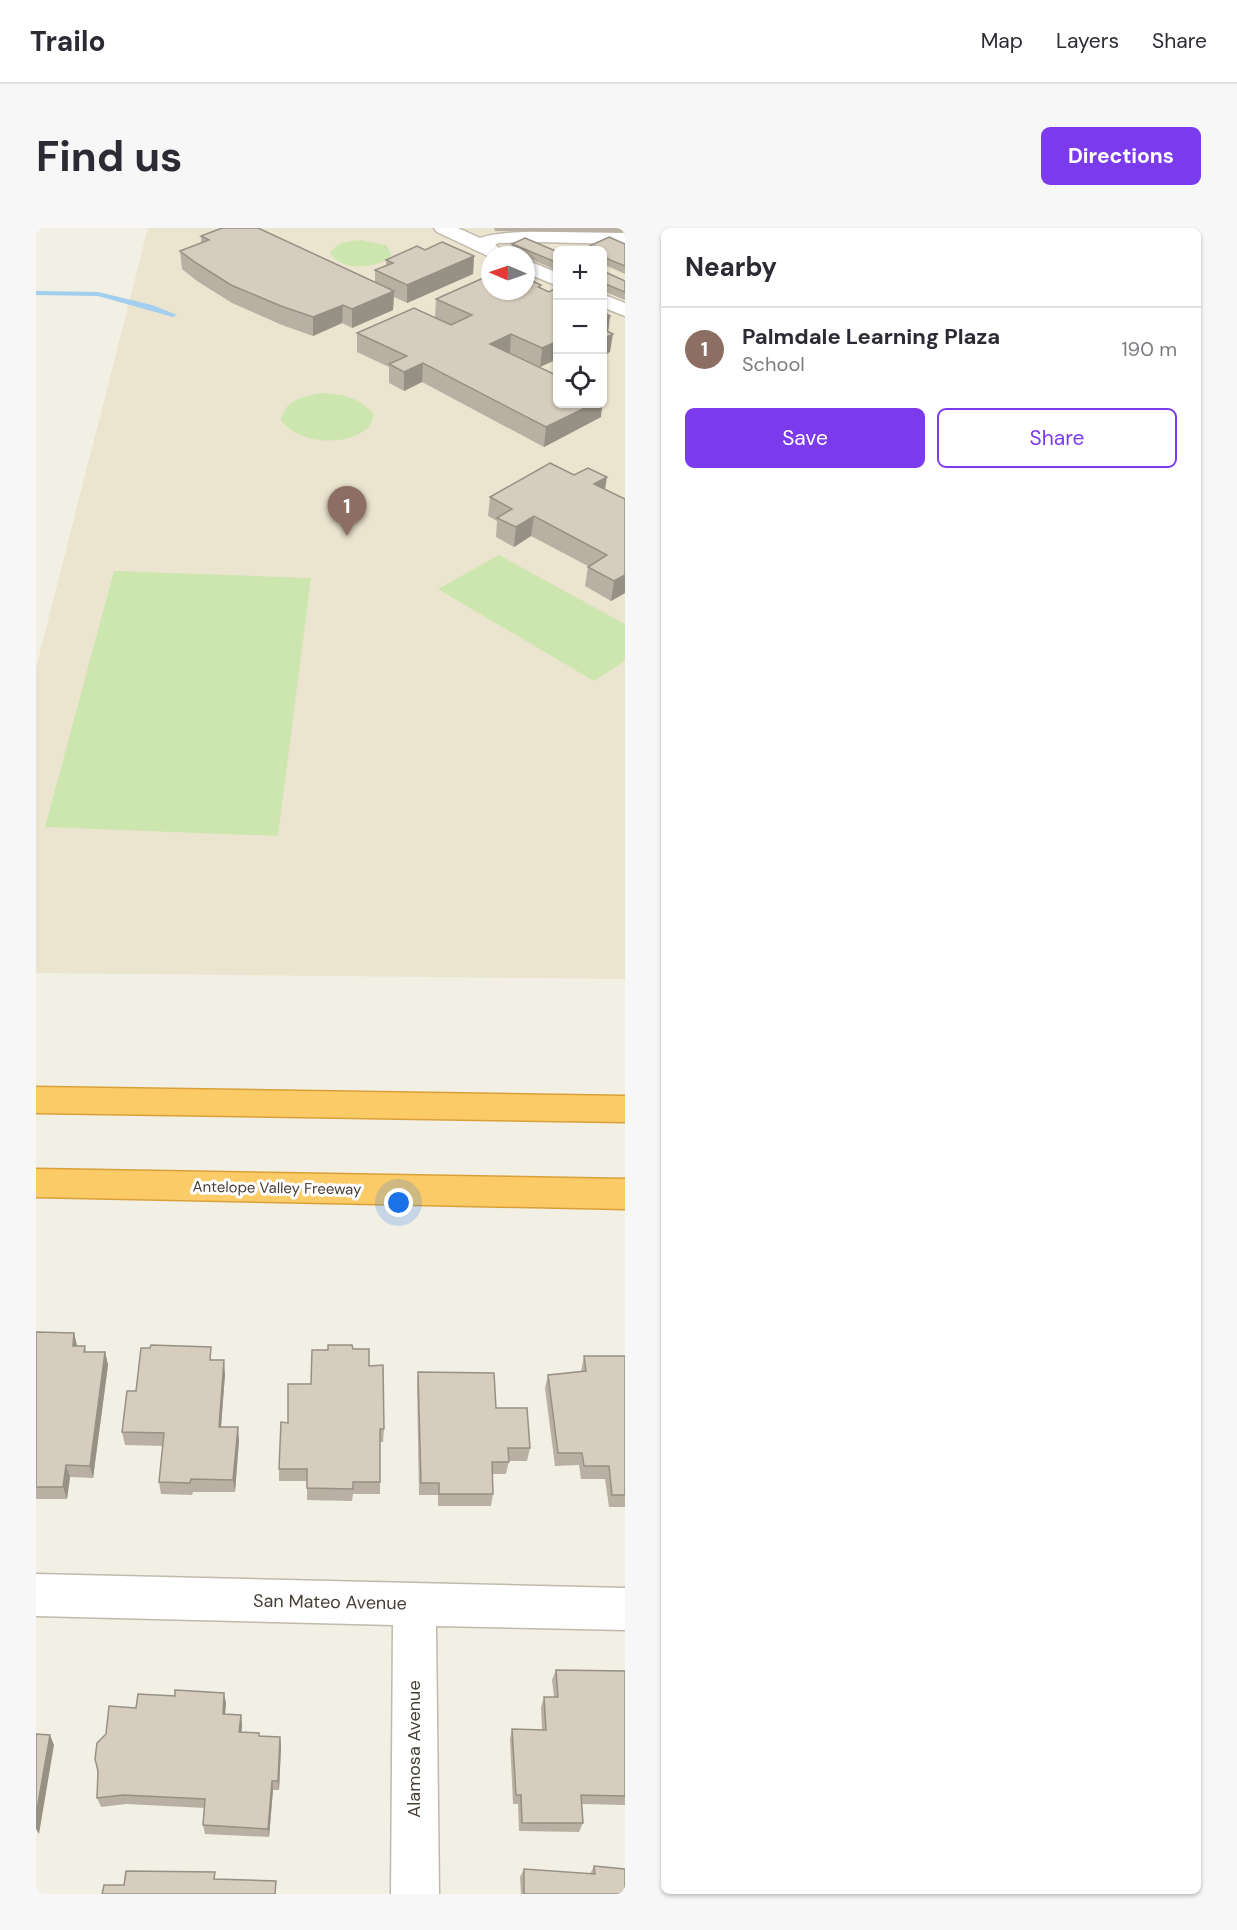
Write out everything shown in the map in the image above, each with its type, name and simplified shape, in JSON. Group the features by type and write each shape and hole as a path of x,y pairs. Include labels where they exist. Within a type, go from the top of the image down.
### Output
{"highway":[{"path":"36,1100 625,1109"},
{"name":"Antelope Valley Freeway","path":"36,1183 625,1194"}],"street":[{"path":"443,228 480,246 494,238 625,238"},
{"path":"516,237 553,252"},
{"path":"535,270 553,278"},
{"path":"607,302 625,310"},
{"name":"San Mateo Avenue","path":"36,1595 625,1609"},
{"name":"Alamosa Avenue","path":"414,1604 415,1894"}],"shaded area":[{"path":"148,228 625,228 625,979 36,973 36,668"}],"green space":[{"path":"360,240 386,245 391,253 389,259 374,265 350,266 342,263 330,253 340,244"},
{"path":"323,393 345,396 364,404 374,415 369,427 347,438 322,440 298,434 281,420 283,413 291,403 303,397"},
{"path":"499,555 625,624 625,661 594,681 438,589"},
{"path":"114,571 311,578 278,836 45,827"}],"building":[{"path":"222,228 258,228 394,291 352,309 343,305 313,317 281,306 231,285 180,251 209,240 201,236"},
{"path":"609,237 625,244 625,266 607,259 607,246 590,246"},
{"path":"525,238 553,250 553,261 535,254 535,246 512,244"},
{"path":"442,242 474,256 407,285 375,270 393,263 386,260 417,246 425,250"},
{"path":"607,273 625,281 625,292 607,285"},
{"path":"481,279 481,300 535,300 535,282 541,285 538,287 549,292 553,290 553,343 542,348 511,334 490,344 553,374 553,408 585,408 546,427 423,363 404,372 389,364 407,356 357,333 414,308 451,325 472,315 436,299"},
{"path":"550,463 574,475 588,468 607,477 594,484 625,499 625,575 614,581 588,567 607,555 534,516 516,527 497,518 512,509 490,497"},
{"path":"36,1332 74,1333 73,1346 85,1346 84,1352 105,1352 90,1466 66,1465 63,1487 36,1487"},
{"path":"151,1345 211,1347 210,1360 224,1360 219,1427 238,1427 233,1480 191,1479 190,1483 159,1482 164,1433 122,1432 127,1391 136,1391 141,1348 150,1348"},
{"path":"328,1345 352,1345 353,1349 369,1349 369,1366 383,1365 384,1429 380,1429 380,1482 353,1482 353,1489 307,1488 307,1469 279,1469 281,1422 288,1423 288,1384 311,1384 312,1350 328,1350"},
{"path":"584,1356 625,1356 625,1495 612,1495 609,1466 584,1466 582,1453 558,1453 548,1375 586,1371"},
{"path":"418,1372 494,1373 496,1408 527,1408 530,1448 508,1448 509,1462 492,1462 493,1494 439,1494 439,1483 421,1483"},
{"path":"556,1670 625,1671 625,1796 581,1795 583,1823 522,1823 521,1795 516,1795 512,1729 546,1730 544,1697 558,1697"},
{"path":"175,1690 224,1693 223,1714 241,1715 239,1732 280,1737 278,1781 272,1781 268,1829 203,1825 205,1799 123,1795 97,1798 98,1771 95,1759 97,1743 106,1734 109,1706 136,1708 138,1694 175,1696"},
{"path":"36,1734 50,1735 36,1815"},
{"path":"594,1866 625,1869 625,1894 524,1894 524,1869 595,1874"},
{"path":"126,1871 215,1872 214,1879 276,1881 275,1894 102,1894 104,1885 124,1885"}],"waterway":[{"path":"36,293 98,294 173,315"}],"place":[{"name":"Palmdale Learning Plaza","path":"347,536"}]}
